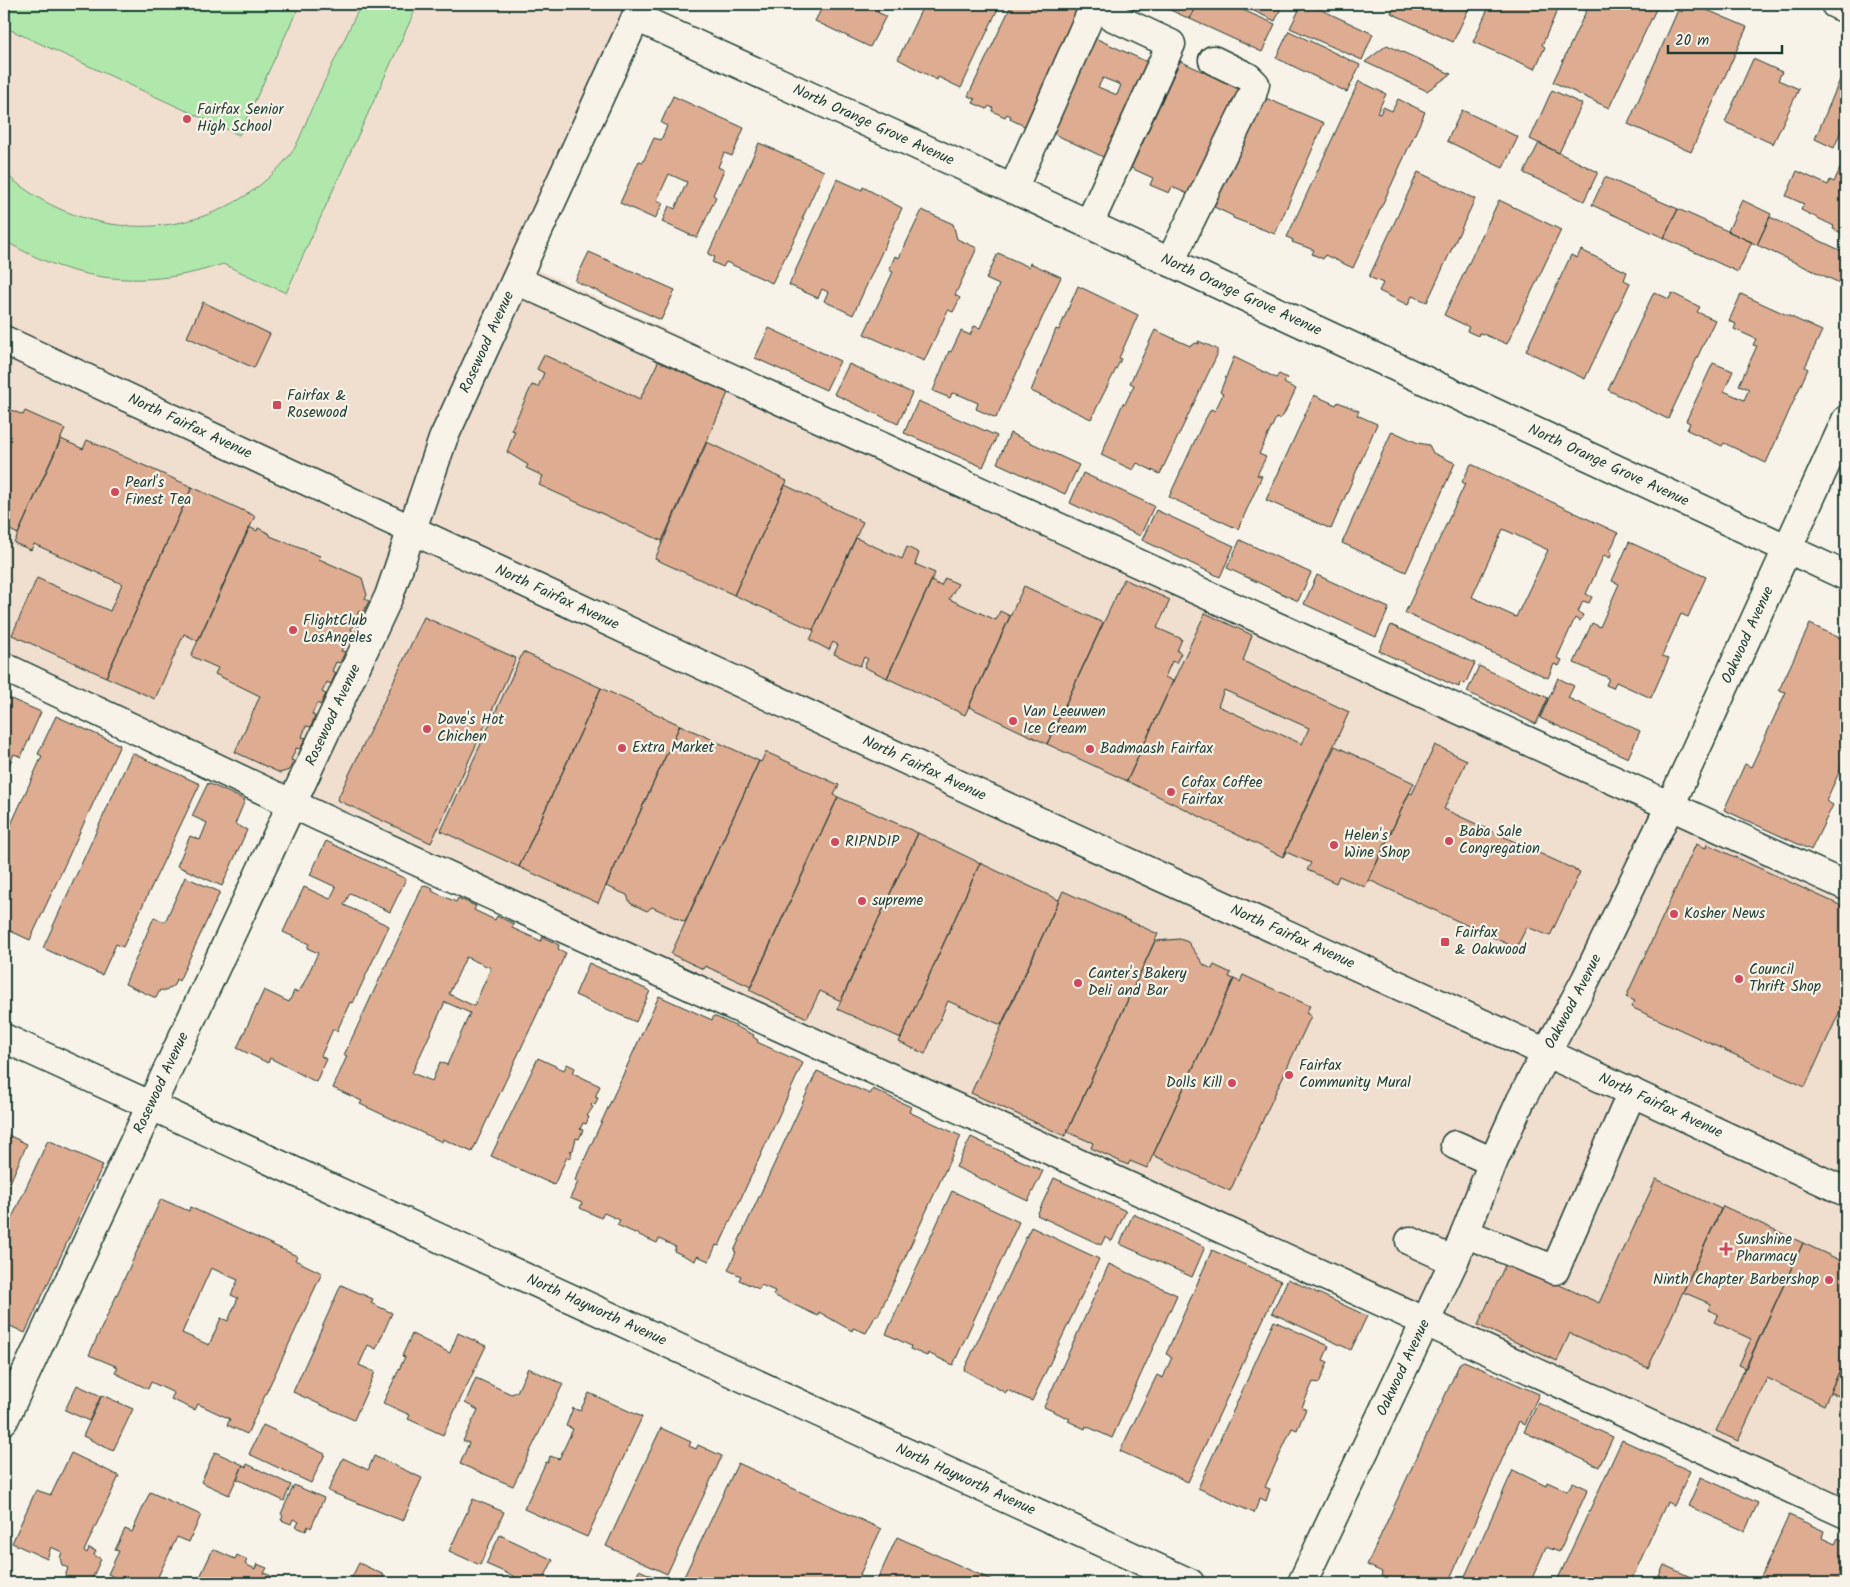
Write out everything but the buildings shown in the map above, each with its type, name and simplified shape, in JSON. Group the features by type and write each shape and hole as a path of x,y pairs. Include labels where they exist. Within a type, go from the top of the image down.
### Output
{"street":[{"path":"1835,4 1846,9"},
{"name":"North Orange Grove Avenue","path":"639,10 1088,224 1846,576"},
{"name":"Rosewood Avenue","path":"4,1420 290,803 389,596 443,439 639,10"},
{"path":"1013,188 1103,10 1171,44 1088,224"},
{"path":"1170,262 1252,95 1255,84 1248,77 1213,60"},
{"path":"516,280 1846,886"},
{"name":"North Fairfax Avenue","path":"4,340 981,795 1632,1092 1846,1192"},
{"name":"Oakwood Avenue","path":"1302,1583 1454,1261 1493,1162 1521,1100 1585,981 1670,806 1846,420"},
{"path":"4,667 290,803 1846,1514"},
{"name":"North Hayworth Avenue","path":"4,1038 1190,1583"},
{"path":"1465,1233 1555,1270 1632,1092"},
{"path":"1455,1145 1493,1162"},
{"path":"1410,1241 1454,1261"}],"shaded area":[{"path":"4,4 635,4 519,261 1846,882 1846,1521 4,674"}],"green space":[{"path":"4,4 300,4 239,135 4,27"},
{"path":"361,4 418,4 286,293 223,264 166,277 138,279 111,278 84,273 57,266 4,240 4,172 37,197 74,214 112,224 151,226 190,220 227,206 260,185 290,155 296,145"}],"place":[{"name":"Fairfax Senior High School","path":"187,119"},
{"name":"Fairfax & Rosewood","path":"277,405"},
{"name":"Pearl's Finest Tea","path":"115,492"},
{"name":"FlightClub LosAngeles","path":"293,630"},
{"name":"Van Leeuwen Ice Cream","path":"1013,721"},
{"name":"Dave's Hot Chichen","path":"427,729"},
{"name":"Extra Market","path":"622,748"},
{"name":"Badmaash Fairfax","path":"1090,749"},
{"name":"Cofax Coffee Fairfax","path":"1171,792"},
{"name":"Baba Sale Congregation","path":"1449,841"},
{"name":"RIPNDIP","path":"835,842"},
{"name":"Helen's Wine Shop","path":"1334,845"},
{"name":"supreme","path":"862,901"},
{"name":"Kosher News","path":"1674,914"},
{"name":"Fairfax & Oakwood","path":"1445,942"},
{"name":"Council Thrift Shop","path":"1739,979"},
{"name":"Canter's Bakery Deli and Bar","path":"1078,983"},
{"name":"Fairfax Community Mural","path":"1289,1075"},
{"name":"Dolls Kill","path":"1232,1083"},
{"name":"Sunshine Pharmacy","path":"1726,1249"},
{"name":"Ninth Chapter Barbershop","path":"1829,1280"}]}
